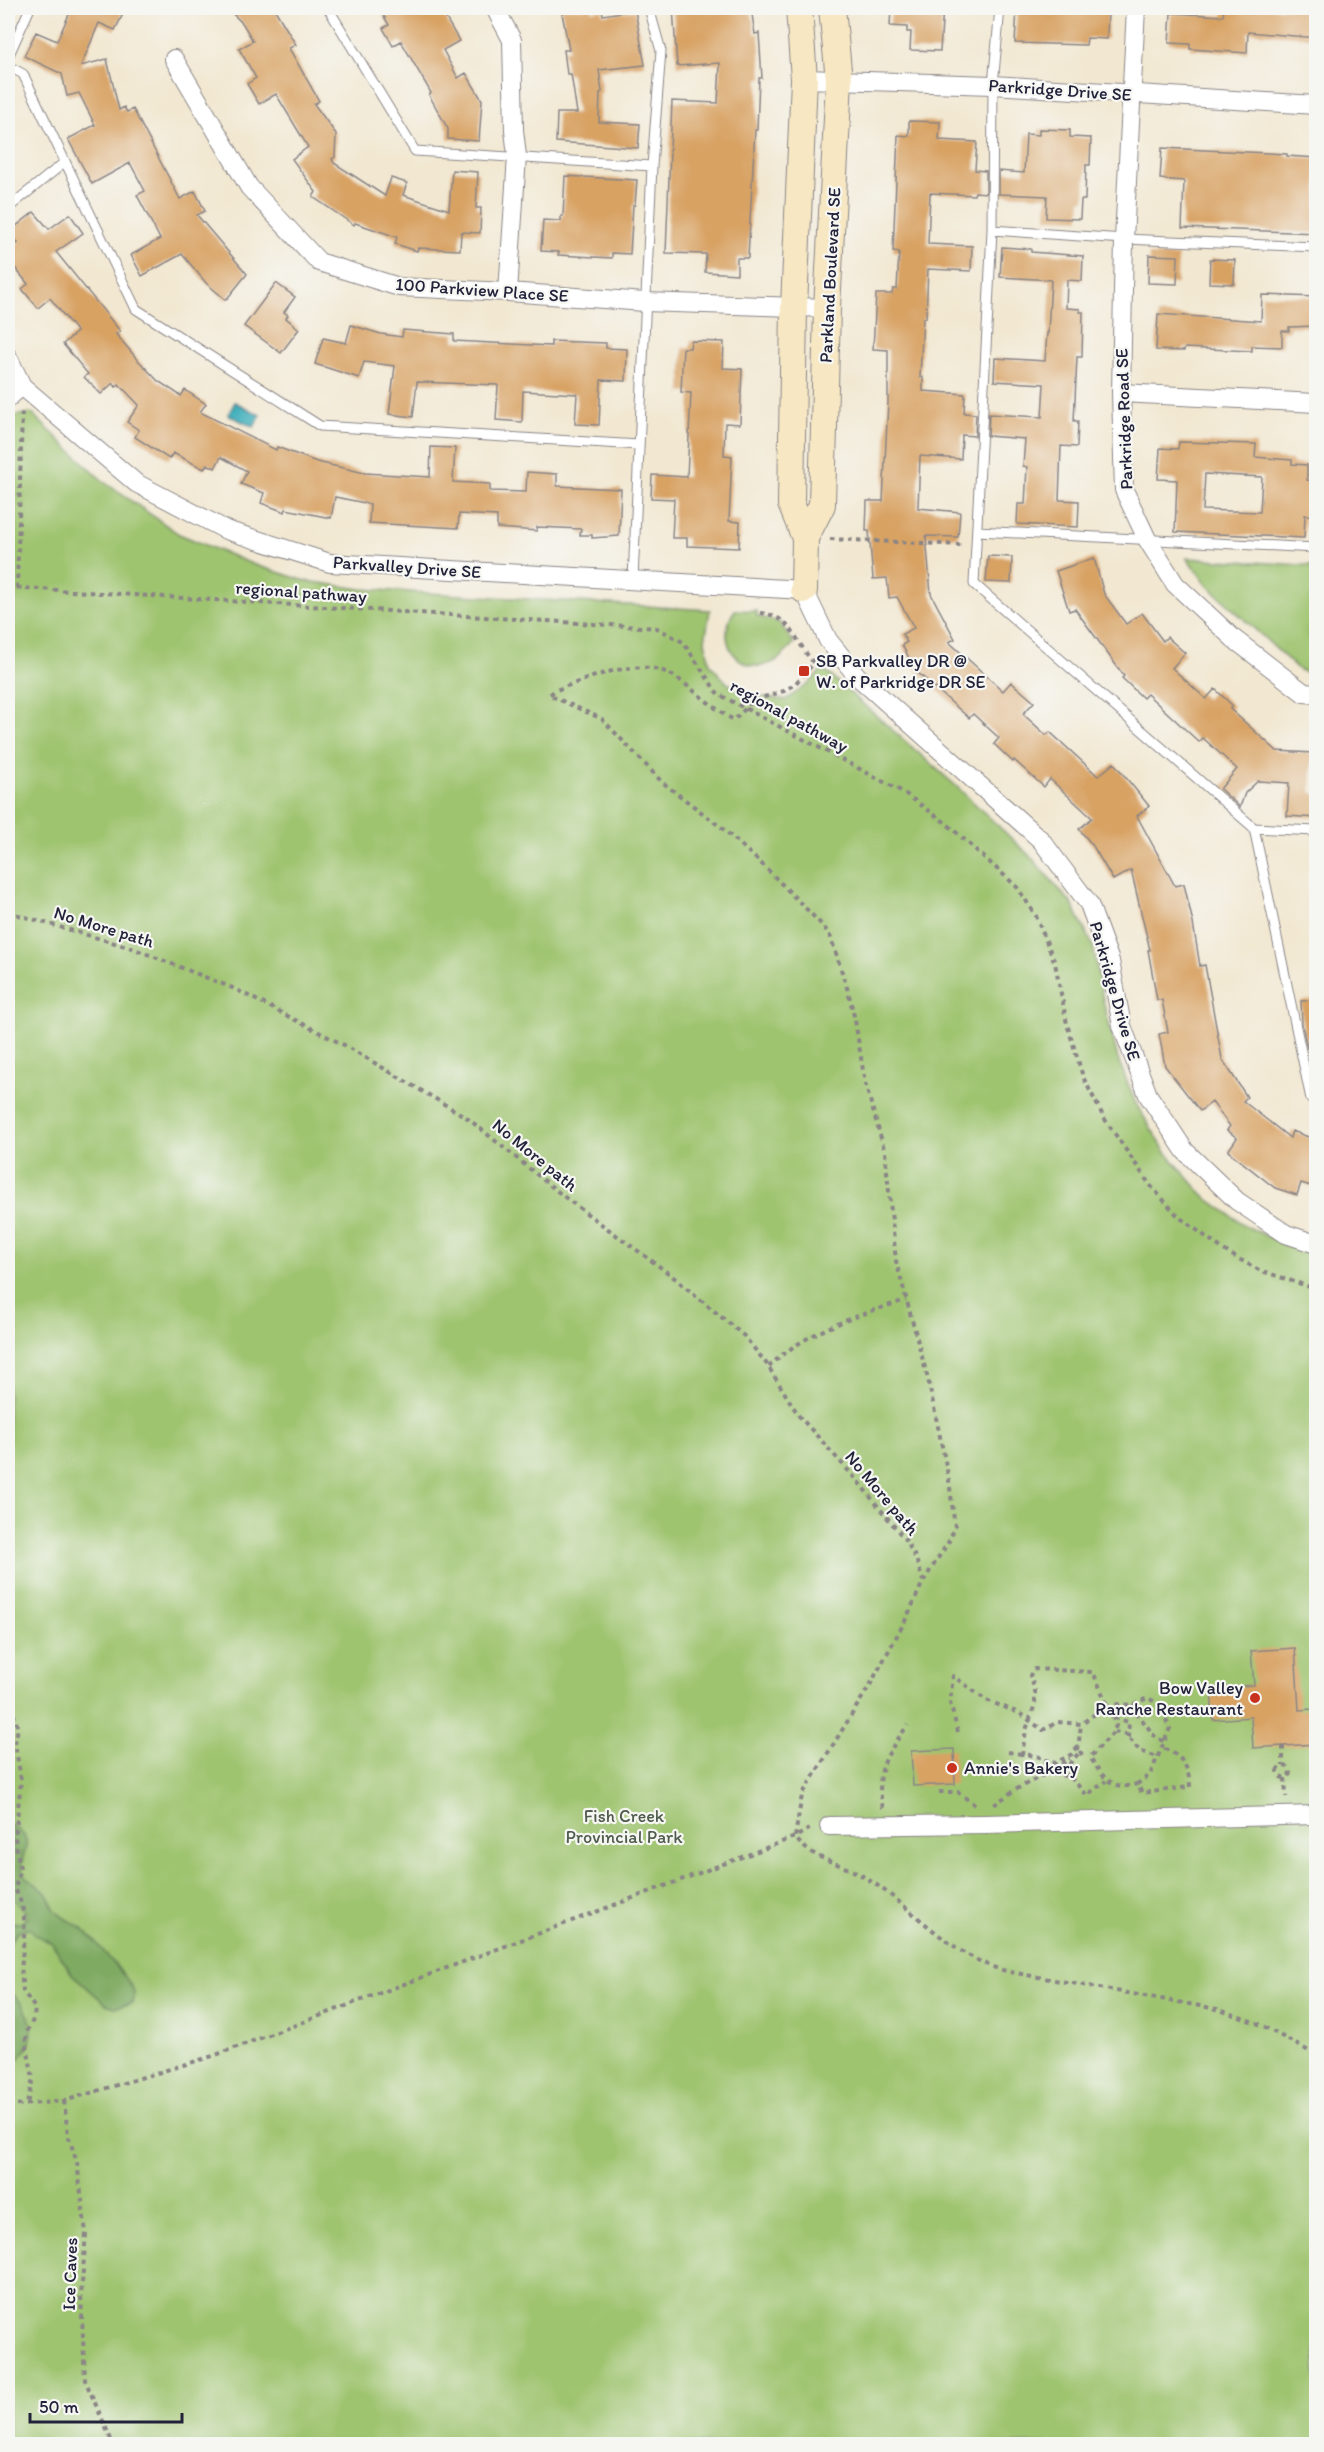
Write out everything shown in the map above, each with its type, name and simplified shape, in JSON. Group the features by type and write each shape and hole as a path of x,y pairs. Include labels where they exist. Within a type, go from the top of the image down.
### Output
{"street":[{"path":"495,8 512,40 514,130 517,156 508,291"},
{"name":"Parkland Boulevard SE","path":"800,8 804,79 794,307 791,504 805,538 804,590"},
{"name":"Parkland Boulevard SE","path":"805,538 822,505 827,308 839,80 832,8"},
{"name":"Parkridge Road SE","path":"1137,8 1124,239 1121,393 1124,490 1147,539 1175,584 1234,639 1304,693 1317,694"},
{"name":"100 Parkview Place SE","path":"174,59 249,187 319,262 399,287 508,291 645,302 827,308"},
{"name":"Parkridge Drive SE","path":"804,79 993,85 1317,105"},
{"name":"Parkvalley Drive SE","path":"8,357 22,386 136,483 226,530 330,563 804,590"},
{"path":"8,398 22,386"},
{"path":"1121,393 1317,403"},
{"name":"Parkridge Drive SE","path":"804,590 828,640 857,676 1041,840 1089,904 1110,961 1122,1026 1148,1095 1185,1151 1237,1201 1286,1234 1317,1244"},
{"path":"829,1826 986,1819 1317,1815"}],"lane":[{"path":"8,57 30,8"},
{"path":"328,8 415,151 652,166"},
{"path":"633,579 652,166 661,51 650,8"},
{"path":"1000,8 993,85 992,230 974,584 1254,828 1311,1099 1317,1101"},
{"path":"8,66 23,74 136,309 320,426 639,445"},
{"path":"8,208 65,162"},
{"path":"992,230 1124,239 1317,247"},
{"path":"977,531 1317,548"},
{"path":"1254,828 1317,831"}],"path":[{"path":"17,588 22,386"},
{"path":"805,538 976,546"},
{"name":"regional pathway","path":"8,587 657,628 683,642 718,694 903,792 946,823 1017,887 1036,916 1055,963 1067,1024 1083,1077 1104,1118 1150,1185 1179,1217 1228,1253 1259,1270 1317,1289"},
{"path":"760,612 782,619 814,663 794,685 784,691 762,696 734,720 677,678 664,670 653,667 618,670 556,690 549,695 602,719 662,782 722,828 771,873 824,927 831,938 855,1020 865,1083 885,1152 892,1234 906,1300 928,1379 955,1527 949,1541 923,1582 905,1621 870,1685 802,1795 795,1837 802,1847 812,1853 852,1870 873,1882 945,1941 982,1964 1010,1972 1196,2004 1227,2012 1275,2031 1317,2055"},
{"name":"No More path","path":"8,912 132,948 235,989 346,1046 466,1118 567,1199 724,1317 744,1336 769,1367 799,1416 861,1485 907,1542 916,1558 923,1582"},
{"path":"769,1367 779,1356 815,1334 906,1300"},
{"path":"1022,1754 1035,1697 1030,1672 1035,1669 1093,1671 1098,1678 1116,1725 1114,1732 1090,1757"},
{"path":"958,1732 950,1703 953,1676 986,1700 998,1707 1019,1713 1043,1730 1058,1722 1081,1724"},
{"path":"8,1696 18,1728 15,1743 21,1780 15,1838 20,1869 15,1889 23,1904 26,1924 21,1972 23,1991 35,2008 26,2042 33,2078 27,2104"},
{"path":"939,1792 958,1792 986,1819 996,1803 1013,1791 1080,1754 1090,1757 1106,1781 1125,1787 1137,1785 1150,1775 1169,1732 1169,1724 1157,1703 1148,1698 1131,1705 1119,1704 1090,1716 1081,1724 1078,1747 1080,1754"},
{"path":"1131,1705 1156,1738 1164,1742"},
{"path":"1113,1718 1129,1722 1128,1738"},
{"path":"881,1825 885,1814 880,1776 884,1758 908,1725"},
{"path":"1114,1732 1121,1733 1128,1738 1140,1751 1157,1757"},
{"path":"1283,1746 1283,1766"},
{"path":"1046,1760 1055,1763 1072,1754 1078,1747"},
{"path":"1137,1785 1142,1793 1190,1787 1188,1769 1184,1761 1178,1754 1162,1748"},
{"path":"1008,1752 1041,1757 1070,1777 1087,1795 1106,1781"},
{"path":"1070,1777 1070,1762 1080,1754"},
{"path":"1046,1760 1049,1766 1047,1773"},
{"path":"1047,1773 1070,1777"},
{"path":"8,2106 64,2101 213,2056 795,1837"},
{"name":"Ice Caves","path":"64,2101 68,2135 77,2162 86,2233 81,2296 84,2380 113,2445"}],"green space":[{"name":"Fish Creek Provincial Park","path":"31,413 104,482 179,534 252,564 306,581 362,589 710,610 705,641 710,664 727,683 749,695 785,700 807,685 823,669 955,785 1031,857 1072,904 1093,946 1103,1000 1118,1059 1136,1104 1165,1151 1204,1196 1246,1226 1283,1244 1316,1256 1316,2444 8,2444 8,421 14,416"},
{"path":"1187,558 1316,566 1316,676 1299,670 1207,585"},
{"path":"735,610 757,611 757,616 779,622 794,643 781,657 769,664 756,666 745,663 736,657 727,636 728,623"},
{"path":"8,1824 19,1830 25,1837 26,1848 22,1866 26,1876 46,1893 56,1911 86,1932 111,1960 133,1989 133,2003 115,2007 106,2004 72,1974 52,1943 35,1935 31,1928 19,1931 8,1946 8,1922 21,1923 27,1917 24,1909 8,1894"},
{"path":"8,1990 25,2008 32,2031 28,2047 17,2060 8,2078"}],"water":[{"path":"235,402 260,415 254,427 228,415"}],"building":[{"path":"65,8 126,8 115,30 99,23 81,66 107,59 119,110 124,107 127,112 133,109 180,199 195,191 205,211 197,215 247,274 226,300 206,283 182,254 142,276 131,255 160,239 137,195 145,191 130,163 92,184 68,139 95,125 79,93 67,96 62,74 24,56 36,32 57,41 71,10"},
{"path":"227,8 274,8 296,45 289,48 319,101 314,104 336,134 335,157 332,159 334,163 385,196 391,178 407,183 403,195 449,210 452,170 478,172 476,208 481,208 480,233 461,232 460,250 418,248 417,251 395,244 397,237 355,223 354,225 313,197 316,192 292,159 308,147 276,94 259,104 247,84 256,78 239,49 253,41 243,24"},
{"path":"379,8 440,8 459,41 443,50 458,78 466,73 482,100 479,141 448,139 448,129 429,95 431,93 401,41 393,46 383,28 389,25"},
{"path":"561,8 591,8 592,11 602,9 603,15 635,10 645,65 599,70 602,92 600,93 599,122 640,124 638,148 556,142 557,113 577,113 571,74 567,74 564,50 569,50"},
{"path":"673,8 751,8 755,34 759,33 762,78 759,78 748,258 737,258 737,274 705,272 706,254 666,253 672,101 718,103 720,63 677,66"},
{"path":"891,8 943,8 940,51 910,50 911,32 907,32 907,27 890,26"},
{"path":"1017,8 1108,8 1107,39 1087,38 1086,45 1015,43"},
{"path":"1224,8 1317,8 1317,38 1248,32 1247,53 1190,49 1190,44 1169,43 1171,13 1223,16"},
{"path":"909,121 940,122 939,140 977,142 975,170 986,171 986,193 975,192 974,195 930,193 928,244 972,246 971,271 928,269 926,318 923,318 920,377 923,377 923,391 965,394 964,413 976,414 975,436 962,435 961,459 920,456 918,508 960,512 958,537 926,536 931,594 955,639 949,642 1003,691 1011,682 1034,702 1023,714 1046,735 1050,732 1098,776 1114,763 1149,806 1137,816 1175,886 1184,884 1200,966 1205,965 1222,1059 1247,1097 1243,1101 1290,1138 1292,1131 1317,1140 1317,1188 1301,1183 1297,1195 1275,1188 1228,1151 1237,1138 1227,1130 1230,1126 1212,1102 1200,1111 1165,1066 1159,1034 1168,1032 1162,1000 1157,1000 1148,950 1150,950 1131,870 1113,880 1093,846 1079,829 1092,818 1050,779 1044,787 1014,760 1013,762 994,744 999,738 973,714 969,718 917,672 902,645 907,642 902,634 914,628 897,597 889,598 887,578 873,579 869,531 866,531 867,501 883,501 888,402 888,350 873,349 876,294 892,294 893,289 897,289 899,252 893,251 898,135 909,136"},
{"path":"1039,129 1070,130 1070,137 1091,138 1090,165 1086,165 1085,200 1081,200 1080,219 1046,218 1047,196 999,194 999,171 1024,173 1026,134 1039,135"},
{"path":"1162,148 1287,154 1287,156 1317,158 1317,233 1182,228 1184,181 1160,179"},
{"path":"565,176 637,180 630,254 612,253 612,258 558,255 559,252 541,251 543,220 561,221 561,216 563,216"},
{"path":"34,212 49,229 70,214 83,233 56,252 120,331 116,334 138,360 158,381 181,396 185,390 206,404 200,412 276,450 277,447 317,462 365,473 430,477 431,447 455,448 453,482 490,484 490,491 526,492 527,472 557,474 557,486 621,489 619,536 592,538 592,535 580,535 581,529 537,527 537,531 497,528 497,516 459,514 458,528 369,523 370,504 335,497 331,518 286,509 285,512 261,503 264,493 241,484 247,471 221,457 215,468 207,464 204,469 173,453 169,459 135,437 139,430 127,422 139,405 119,384 116,387 113,383 101,394 84,377 88,374 63,344 77,332 50,298 38,308 22,289 28,284 8,259 8,251 18,243 10,231"},
{"path":"1002,247 1083,256 1082,281 1067,280 1066,308 1080,309 1080,312 1083,312 1082,357 1077,357 1074,421 1078,421 1077,447 1061,446 1059,500 1079,501 1078,527 1017,524 1018,504 1025,504 1027,467 1023,466 1025,439 988,436 989,414 1042,417 1044,384 994,381 995,358 1045,361 1051,280 1000,277"},
{"path":"1149,255 1178,256 1177,284 1148,283"},
{"path":"1210,259 1235,260 1234,284 1209,283"},
{"path":"276,283 295,297 284,312 288,315 286,318 299,329 281,353 244,326"},
{"path":"1262,295 1317,297 1317,326 1289,327 1289,331 1282,331 1282,347 1252,346 1252,351 1185,348 1184,351 1156,350 1158,314 1261,321"},
{"path":"351,325 381,334 402,337 403,330 454,334 454,341 551,346 551,341 606,343 606,348 627,349 626,381 601,380 599,425 575,424 577,394 523,391 522,422 496,420 498,385 417,382 413,417 389,414 395,366 364,362 359,378 315,364 323,338 346,343"},
{"path":"691,341 724,342 723,368 742,369 740,424 725,423 724,455 732,456 729,521 740,522 739,548 687,546 687,538 672,538 674,499 651,498 652,475 687,477 691,393 681,392 683,348 690,348"},
{"path":"1179,442 1256,444 1255,457 1292,460 1292,464 1307,465 1307,480 1317,481 1317,516 1305,515 1304,538 1175,532 1177,480 1158,479 1160,448 1178,449","holes":["1205,474 1262,477 1260,512 1203,510"]},
{"path":"988,556 1012,557 1011,583 986,582"},
{"path":"1094,558 1104,594 1126,624 1142,613 1163,641 1167,637 1185,653 1172,668 1206,699 1215,689 1233,706 1230,709 1277,751 1313,753 1311,792 1317,794 1317,818 1287,816 1289,783 1258,781 1245,793 1240,807 1220,789 1237,769 1203,738 1199,742 1147,694 1143,698 1122,678 1124,676 1075,609 1069,611 1056,571"},
{"path":"1317,1000 1317,1047 1307,1048 1302,1024 1301,1001"},
{"name":"Bow Valley Ranche Restaurant","path":"1295,1648 1299,1710 1313,1709 1316,1744 1253,1748 1251,1717 1213,1720 1211,1688 1254,1685 1251,1651"},
{"path":"954,1749 955,1784 913,1786 911,1751"}],"place":[{"name":"SB Parkvalley DR @ W. of Parkridge DR SE","path":"804,671"},
{"name":"Bow Valley Ranche Restaurant","path":"1255,1698"},
{"name":"Annie's Bakery","path":"952,1768"}]}
